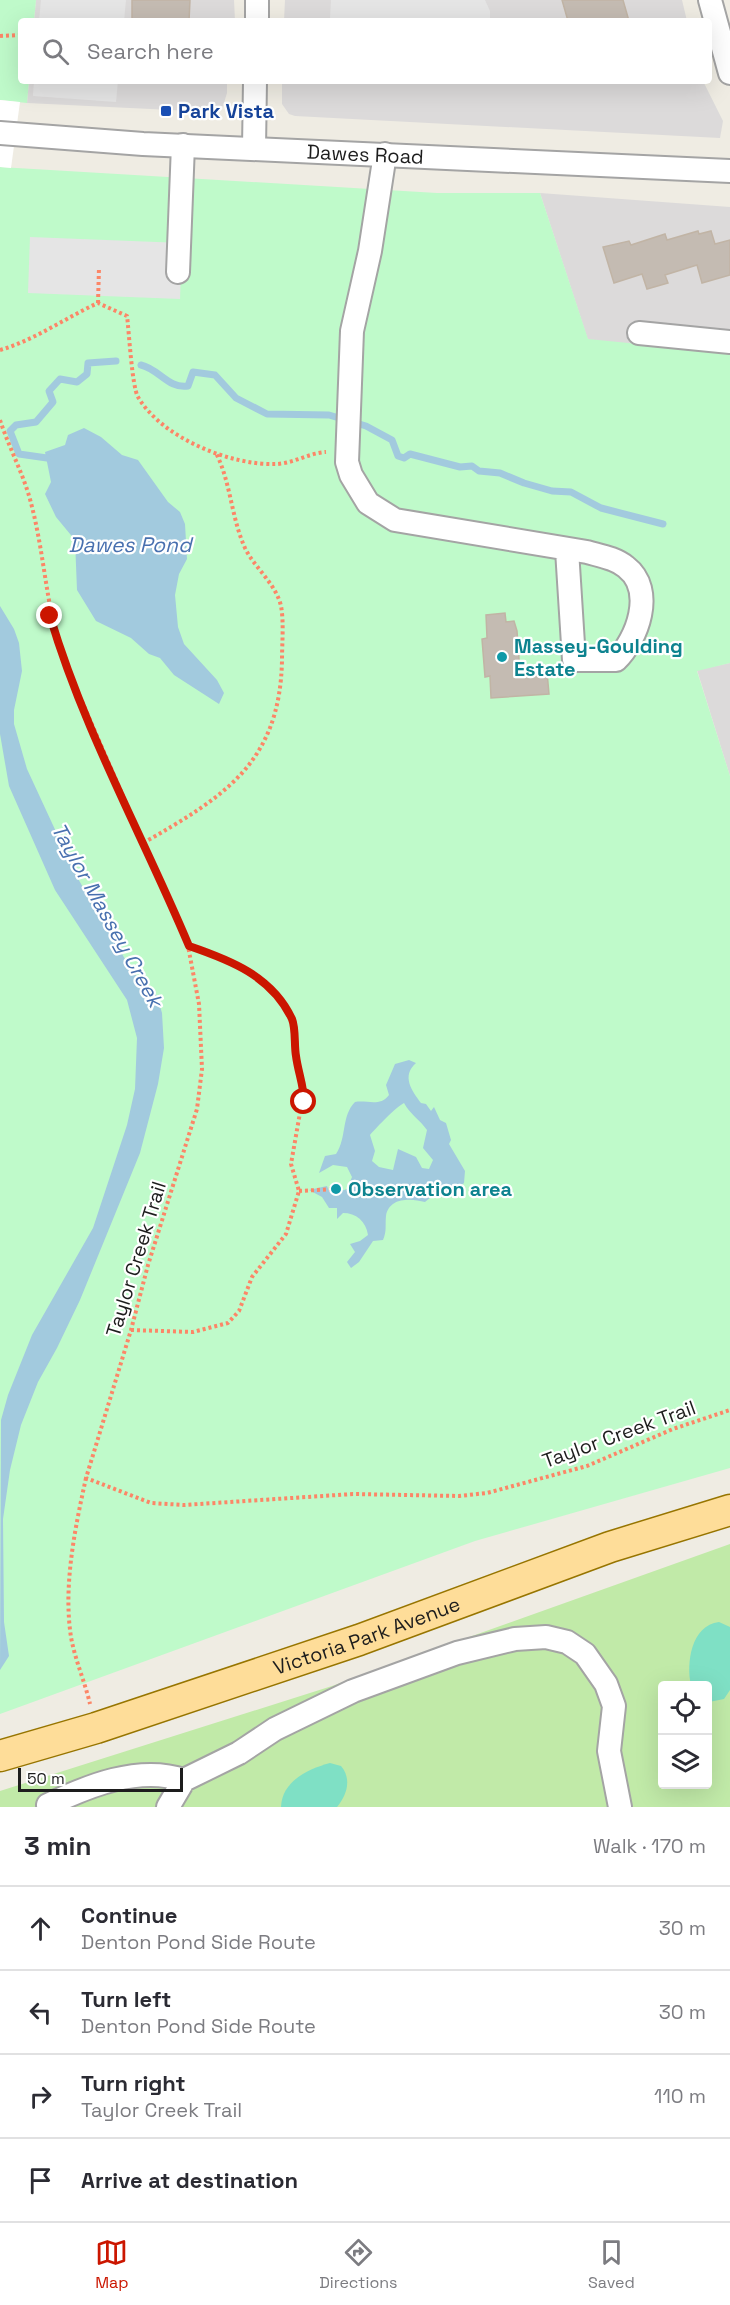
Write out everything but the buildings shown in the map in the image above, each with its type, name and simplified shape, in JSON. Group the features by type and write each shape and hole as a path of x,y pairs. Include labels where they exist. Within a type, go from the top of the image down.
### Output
{"main road":[{"name":"Victoria Park Avenue","path":"0,1756 96,1728 358,1640 610,1547 730,1510"}],"street":[{"path":"257,0 257,18"},
{"path":"710,0 730,73"},
{"path":"254,148 255,84"},
{"name":"Dawes Road","path":"8,134 183,145 730,171"},
{"path":"178,272 183,145"},
{"path":"385,154 370,251 352,331 347,446 351,476 368,503 396,520 587,552 615,560 629,569 636,579 641,603 640,618 632,640 616,660 574,660 567,550"},
{"path":"639,333 730,342"},
{"path":"168,1807 183,1780 239,1753 297,1718 354,1691 457,1653 515,1639 546,1637 567,1642 585,1654 606,1684 614,1706 609,1751 620,1807"},
{"path":"48,1805 79,1790 121,1779 160,1775 183,1780"}],"path":[{"path":"0,36 18,35"},
{"path":"98,303 99,268"},
{"path":"0,350 24,343 58,321 98,303 127,316 137,396 163,424 191,443 236,460 279,464 314,452 347,446"},
{"name":"Taylor Creek Trail","path":"0,420 30,500 38,533 50,616 61,653 189,946 199,1004 202,1069 197,1108 148,1264 87,1478 152,1503 173,1504 353,1494 459,1496 487,1493 587,1466 673,1430 730,1410"},
{"path":"143,843 207,806 246,772 271,728 281,683 280,604 246,549 233,511 227,475 216,453"},
{"path":"131,1330 193,1332 228,1323 239,1311 252,1277 286,1234 299,1191 291,1164 304,1090 294,1048 293,1021 277,995 249,970 189,946"},
{"path":"299,1191 336,1189"},
{"path":"87,1478 77,1519 69,1602 71,1638 90,1702"}],"shaded area":[{"path":"36,0 234,0 235,18 34,18"},
{"path":"41,0 126,0 124,18 39,18"},
{"path":"285,0 682,0 686,18 284,18"},
{"path":"331,0 485,0 490,11 490,18 330,18"},
{"path":"29,84 227,84 223,106 212,112 27,103"},
{"path":"34,84 118,84 116,102 33,96"},
{"path":"282,84 704,84 723,121 720,138 295,116 289,114 282,104"},
{"path":"540,193 730,207 730,353 588,340"},
{"path":"30,237 182,243 180,299 28,293"},
{"path":"730,663 730,776 697,670"}],"green space":[{"path":"0,0 36,0 34,18 18,18 18,84 29,84 27,103 0,100"},
{"path":"0,167 437,193 540,193 588,339 730,353 730,663 697,671 730,776 730,1468 475,1541 0,1714"},
{"path":"730,1544 730,1807 0,1807 0,1791 332,1686"},
{"path":"719,1622 730,1627 730,1690 724,1699 712,1701 712,1681 691,1681 689,1667 697,1638 702,1630"},
{"path":"330,1763 341,1766 347,1782 346,1792 337,1807 281,1807 282,1798 291,1783 305,1773"}],"water":[{"name":"Dawes Pond","path":"84,428 101,437 122,455 138,460 168,502 180,512 185,524 187,559 179,574 175,595 178,627 184,644 217,680 224,693 219,704 174,675 160,658 149,654 131,638 96,621 77,590 75,540 56,517 45,494 51,482 45,452 65,445 68,435"},
{"path":"0,606 14,629 19,643 22,671 14,710 14,724 27,769 77,877 132,971 157,996 162,1013 164,1048 158,1084 140,1153 80,1300 38,1382 21,1425 10,1470 3,1519 4,1622 9,1656 0,1670 1,1420 8,1395 32,1335 93,1228 127,1125 135,1089 137,1038 127,1000 55,890 9,786 0,734"},
{"path":"409,1060 416,1063 409,1073 412,1088 421,1103 426,1104 431,1111 434,1107 440,1120 446,1123 451,1140 449,1144 465,1171 464,1183 454,1191 436,1193 425,1202 401,1200 391,1205 386,1216 383,1240 373,1241 359,1262 351,1268 347,1262 355,1252 350,1244 368,1235 365,1226 360,1219 348,1213 343,1213 337,1219 337,1208 329,1208 322,1197 309,1190 327,1186 329,1191 335,1193 347,1189 352,1177 347,1167 333,1165 319,1173 325,1156 336,1154 342,1141 348,1114 355,1102 378,1102 389,1095 386,1085 395,1064","holes":["404,1103 427,1130 423,1148 433,1160 429,1169 422,1168 416,1157 398,1149 393,1170 379,1167 372,1161 375,1151 370,1135 401,1105"]}],"pier":[{"path":"0,100 20,102 11,168 0,167"}],"waterway":[{"path":"47,458 19,454 10,431 16,425 36,422 53,402 49,391 60,379 77,382 87,374 88,363 116,361"},
{"path":"141,365 153,370 169,382 181,386 188,386 193,372 215,375 236,398 267,414 329,415 366,426 392,440 398,456 404,458 410,454 460,467 472,466 479,471 500,473 552,491 571,492 601,508 663,524"}],"place":[{"name":"Park Vista","path":"166,111"},
{"name":"Massey-Goulding Estate","path":"502,657"},
{"name":"Observation area","path":"336,1189"}],"route":[{"path":"50,616 61,653 83,707 189,946 219,956 249,970 277,995 293,1021 294,1048 304,1090 304,1102"}],"water label":[{"name":"Taylor Massey Creek","path":"107,915"}]}
